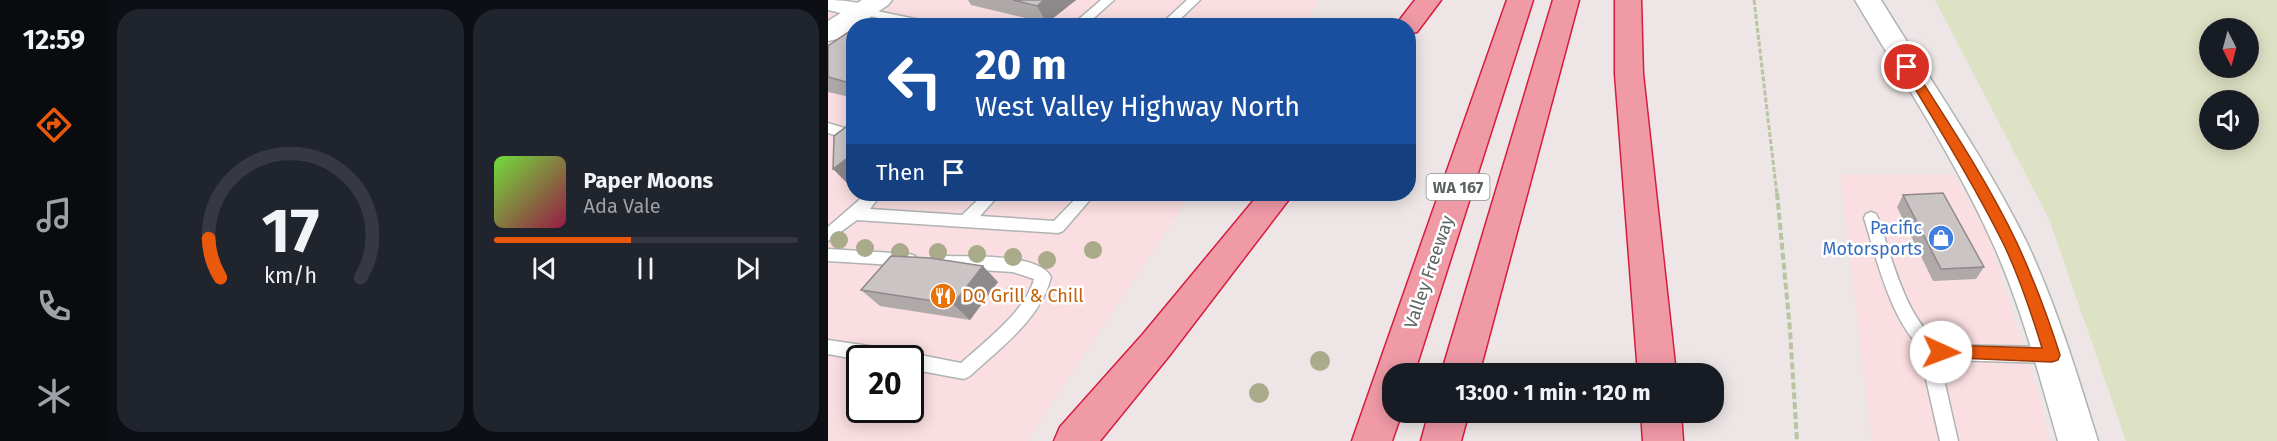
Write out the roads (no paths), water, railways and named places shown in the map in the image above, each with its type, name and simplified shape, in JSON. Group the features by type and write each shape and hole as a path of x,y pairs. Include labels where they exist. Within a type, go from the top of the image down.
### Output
{"highway":[{"path":"1414,18 1428,0"},
{"name":"Valley Freeway","path":"1399,363 1520,0"},
{"name":"WA 167","path":"1463,363 1566,0"},
{"path":"1628,0 1629,74 1656,363"},
{"path":"1074,441 1156,345 1271,201"},
{"path":"1372,441 1382,412"},
{"path":"1441,441 1446,423"},
{"path":"1661,423 1663,441"}],"main road":[{"path":"1868,0 1961,154 2010,242 2036,303 2078,441"},
{"path":"850,18 870,5"},
{"path":"828,33 846,21"}],"street":[{"path":"828,3 870,5"}],"lane":[{"path":"1087,18 1108,0"},
{"path":"1174,18 1194,0"},
{"path":"870,5 907,18"},
{"path":"828,128 846,134"},
{"path":"828,235 867,201"},
{"path":"966,221 986,201"},
{"path":"854,214 1058,227 1082,201"},
{"path":"1871,218 1905,309 1916,332 1930,346 1941,352 2052,355"},
{"path":"828,255 1026,267 1038,271 1043,277 1043,286 1026,310 964,370 924,363"},
{"path":"828,347 846,350"},
{"path":"1941,352 1935,375 1949,441"}],"place":[{"name":"Pacific Motorsports","path":"1941,238"},
{"name":"DQ Grill & Chill","path":"943,296"}]}
